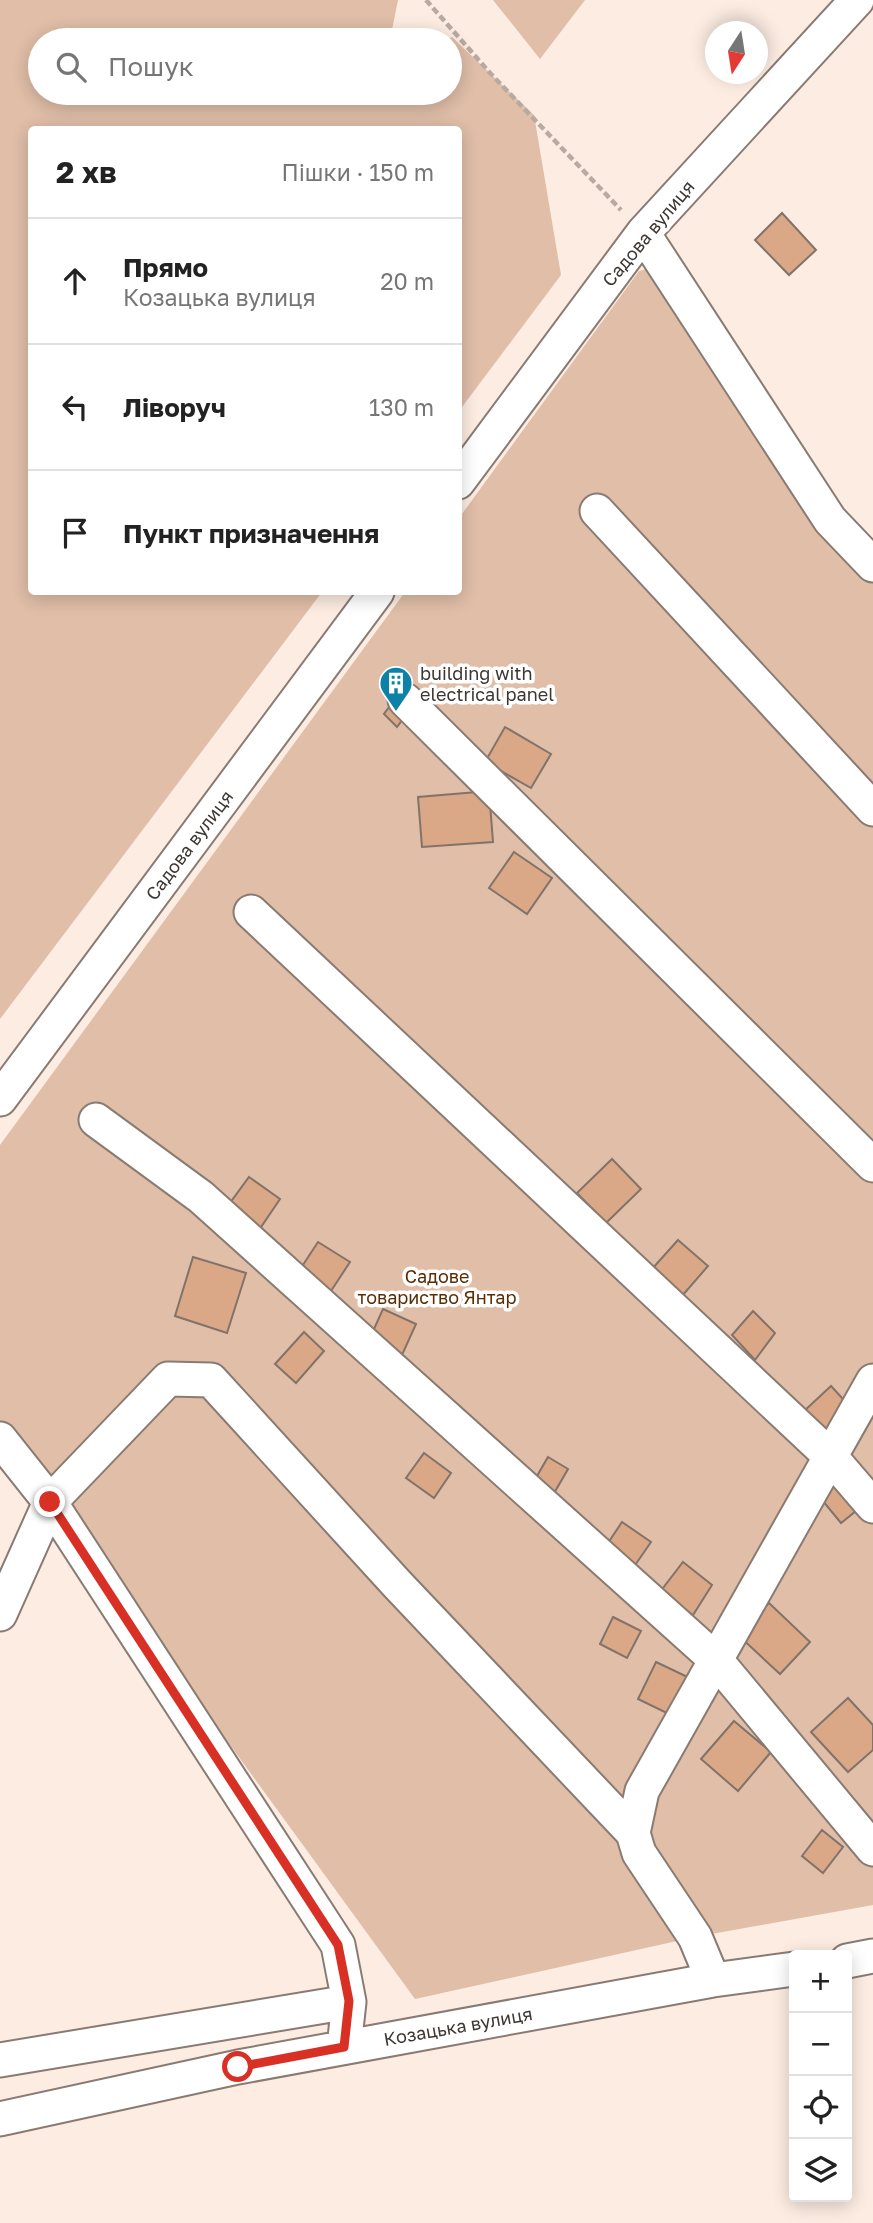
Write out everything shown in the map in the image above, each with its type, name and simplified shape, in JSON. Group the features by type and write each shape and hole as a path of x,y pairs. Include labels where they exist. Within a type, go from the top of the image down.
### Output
{"street":[{"name":"Садова вулиця","path":"462,477 643,233 857,0"},
{"path":"643,233 830,520 873,565"},
{"path":"597,510 873,809"},
{"name":"Садова вулиця","path":"0,1099 375,595"},
{"path":"404,700 873,1165"},
{"path":"251,912 830,1456 873,1506"},
{"path":"96,1120 201,1197 715,1659 873,1849"},
{"path":"0,1614 50,1502 168,1380 211,1380 397,1584 633,1833 639,1853 695,1937 713,1980"},
{"path":"633,1833 642,1791 873,1381"},
{"path":"0,1439 50,1502 338,1945 349,2001 344,2047"},
{"path":"852,1960 873,1956"},
{"name":"Козацька вулиця","path":"0,2119 238,2067 713,1980 789,1970"},
{"path":"0,2060 349,2001"}],"path":[{"path":"426,0 451,28"},
{"path":"462,41 643,233"}],"green space":[{"path":"0,0 398,0 392,28 28,28 28,105 462,105 462,47 534,115 561,275 462,407 462,126 28,126 28,595 320,595 0,1019"},
{"path":"493,0 585,0 540,59"},
{"name":"Садове товариство Янтар","path":"664,265 873,565 873,1905 695,1937 415,1999 0,1429 0,1145 403,595 462,595 462,514 639,271"}],"building":[{"path":"782,213 816,250 789,275 755,240"},
{"name":"building with electrical panel","path":"395,699 408,712 397,727 384,714"},
{"path":"505,727 551,754 531,788 485,762"},
{"path":"489,791 493,842 422,847 418,797"},
{"path":"514,852 552,878 527,914 489,888"},
{"path":"612,1159 641,1189 606,1223 577,1193"},
{"path":"249,1177 280,1199 259,1230 227,1207"},
{"path":"678,1240 708,1266 682,1296 652,1269"},
{"path":"318,1242 350,1262 331,1291 299,1271"},
{"path":"193,1257 246,1273 227,1333 175,1316"},
{"path":"383,1309 416,1324 402,1355 369,1340"},
{"path":"753,1311 775,1333 755,1360 732,1335"},
{"path":"304,1332 324,1351 296,1383 275,1364"},
{"path":"831,1386 854,1411 827,1437 803,1412"},
{"path":"424,1453 451,1473 434,1498 406,1478"},
{"path":"548,1457 568,1469 553,1495 533,1483"},
{"path":"839,1468 867,1502 841,1523 813,1489"},
{"path":"622,1522 651,1542 631,1571 602,1552"},
{"path":"683,1562 712,1585 693,1615 660,1592"},
{"path":"769,1603 810,1642 780,1674 738,1635"},
{"path":"613,1617 641,1631 627,1658 600,1644"},
{"path":"656,1662 696,1681 677,1718 638,1699"},
{"path":"848,1698 873,1725 873,1750 848,1772 811,1732"},
{"path":"734,1721 771,1752 738,1791 701,1759"},
{"path":"822,1830 843,1847 823,1873 802,1856"}],"place":[{"name":"building with electrical panel","path":"396,713"}],"route":[{"path":"50,1502 338,1945 349,2001 344,2047 238,2067"}]}
